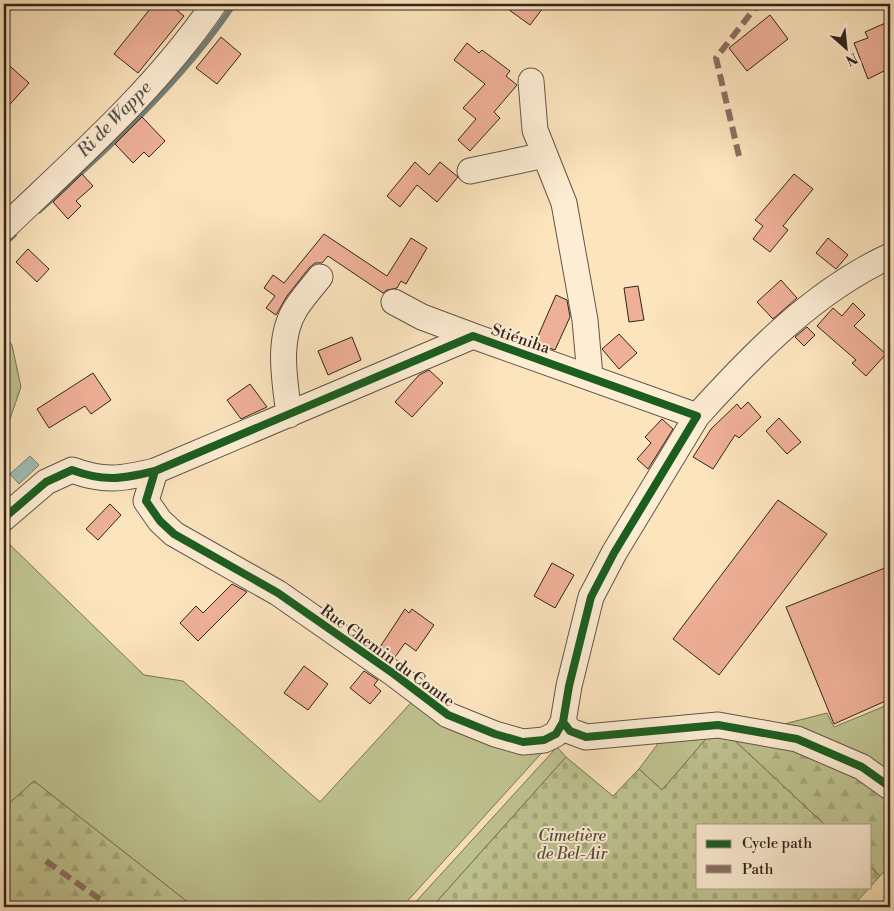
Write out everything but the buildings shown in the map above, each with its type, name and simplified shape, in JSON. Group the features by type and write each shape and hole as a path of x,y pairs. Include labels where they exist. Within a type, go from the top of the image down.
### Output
{"street":[{"path":"4,228 148,88 188,42 214,4"},
{"path":"530,81 535,130 564,203 585,320 590,376"},
{"path":"470,171 544,155"},
{"path":"890,256 868,266 838,285 791,322 698,416 614,553 591,597 569,686 563,722 570,731 586,737 718,725 797,739 862,767 890,787"},
{"path":"289,415 283,366 287,331 295,309 320,277"},
{"name":"Stiéniha","path":"394,302 422,317 698,416"},
{"name":"Stiéniha","path":"4,518 46,482 72,470 92,478 120,480 155,471 289,415 351,386 415,362 473,336"},
{"name":"Rue Chemin du Comte","path":"155,471 146,502 160,521 174,534 278,593 394,674 448,715 487,732 523,742 544,740 556,734 563,722"}],"green space":[{"path":"4,335 12,345 21,387 4,436"},
{"path":"4,539 144,675 183,681 320,802 419,694 548,746 402,907 194,907 34,781 4,808"},
{"path":"890,704 890,787 753,732 827,713 834,727"},
{"path":"718,725 662,790 639,769 669,729"},
{"path":"718,725 753,732 890,787 890,866 880,876 872,869 872,824 824,824"},
{"name":"Cimetière de Bel-Air","path":"718,725 824,824 696,824 696,888 869,888 852,907 432,907 566,757 613,796 639,769 662,790"},
{"path":"557,747 566,757 432,907 411,907"},
{"path":"34,781 194,907 4,907 4,808"},
{"name":"Cimetière de Bel-Air","path":"872,869 880,876 872,885"}],"water":[{"path":"30,456 39,465 19,484 10,474"}],"waterway":[{"name":"Ri de Wappe","path":"39,211 91,164 168,87 192,60 234,4"},
{"name":"Ri de Wappe","path":"4,244 14,235"}],"marked path":[{"path":"739,156 716,58 758,4"},
{"path":"46,861 111,907"}],"cycle path":[{"path":"4,518 46,482 72,470 104,478 133,476 155,471 473,336 697,416 614,553 591,597 569,686 563,722"},
{"path":"155,471 146,501 160,521 174,534 278,593 394,674 448,715 495,734 523,742 544,740 556,734 563,722 570,731 586,737 718,725 797,739 862,767 890,787"}]}
